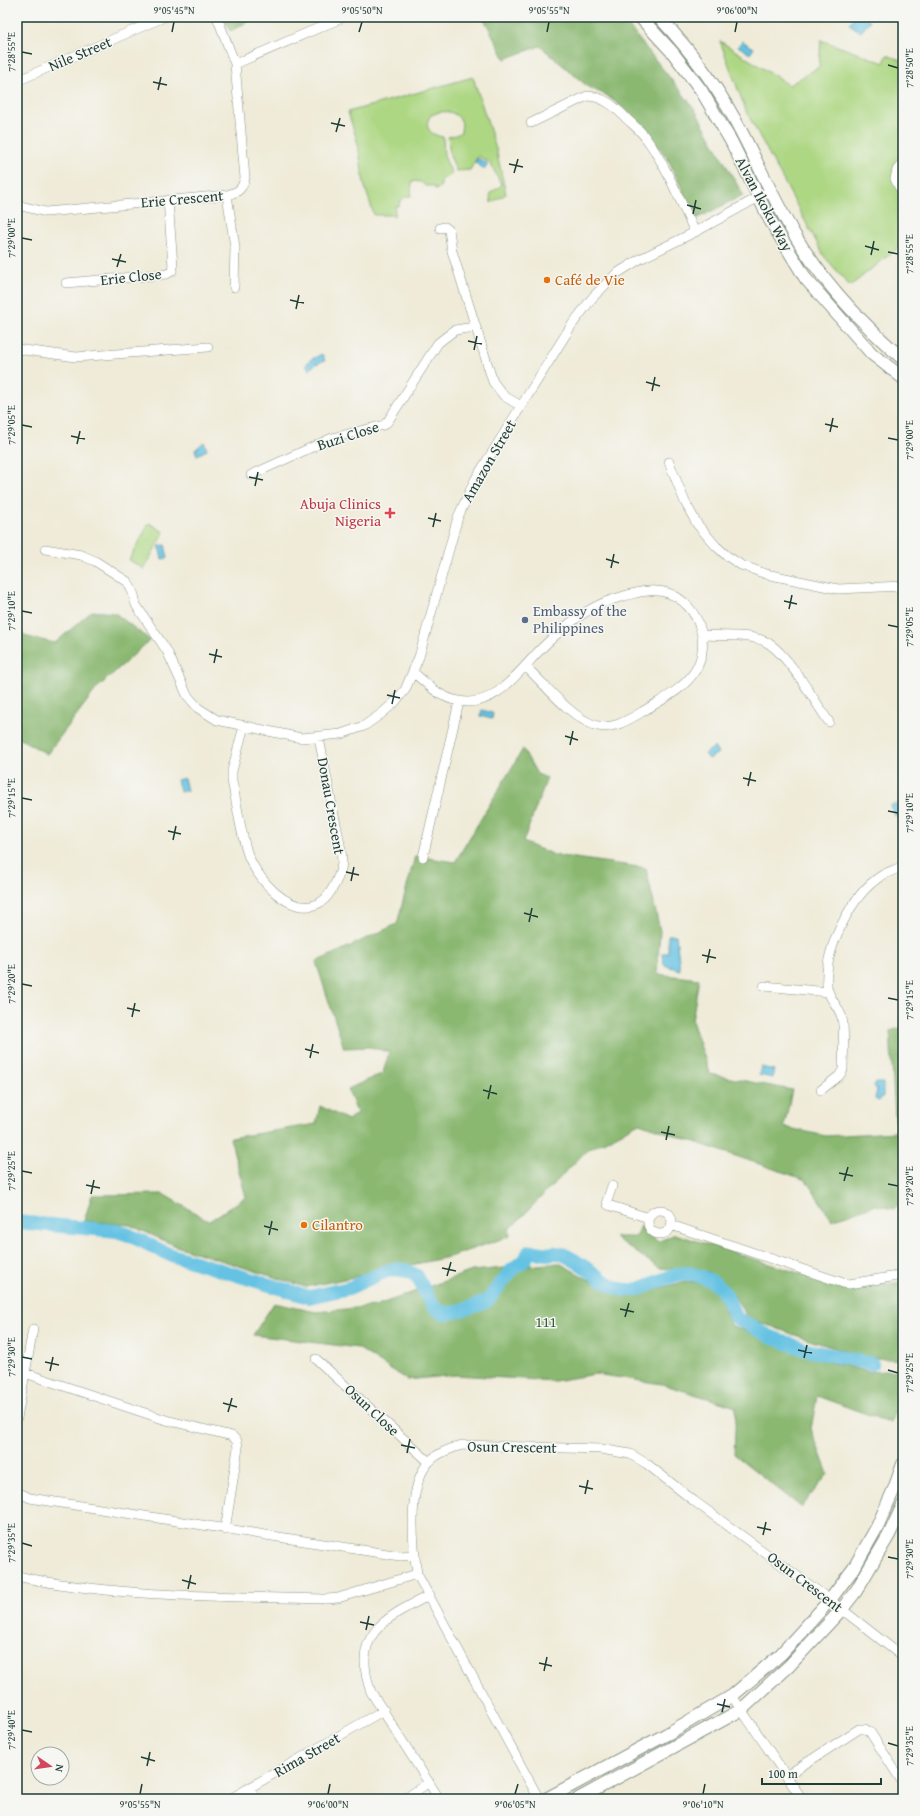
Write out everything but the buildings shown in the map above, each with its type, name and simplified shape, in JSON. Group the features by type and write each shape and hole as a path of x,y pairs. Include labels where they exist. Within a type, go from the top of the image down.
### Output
{"street":[{"name":"Nile Street","path":"17,81 164,17"},
{"name":"Erie Crescent","path":"17,204 46,212 228,195 239,192 243,186 245,178 235,64 217,17"},
{"path":"235,64 344,17"},
{"name":"Alvan Ikoku Way","path":"640,17 673,53 701,90 731,141 759,198 806,280 872,354 903,378"},
{"name":"Alvan Ikoku Way","path":"659,17 683,42 713,83 742,133 770,191 794,234 817,268 844,302 882,341 903,359"},
{"path":"531,123 587,96 594,96 615,107 645,137 653,149 695,232"},
{"path":"903,163 897,170 895,179 899,187 903,190"},
{"name":"Amazon Street","path":"45,549 81,555 95,561 128,582 134,595 136,605 167,651 187,695 198,708 218,720 301,738 319,738 341,734 364,726 382,714 394,703 404,690 419,657 448,549 466,498 475,480 571,326 593,297 616,274 640,259 695,232 770,191"},
{"path":"228,195 235,247 234,287"},
{"name":"Erie Close","path":"66,283 166,274 172,271 174,266 168,200"},
{"path":"440,228 445,227 449,230 452,250 493,382 504,396 521,406"},
{"name":"Buzi Close","path":"251,475 332,438 384,425 438,343 455,330 475,327"},
{"path":"17,349 76,357 208,347"},
{"path":"669,462 685,502 697,524 716,546 727,556 741,565 766,574 838,589 903,586"},
{"path":"413,672 439,694 459,702 486,699 504,687 546,644 577,617 607,601 648,591 667,592 687,605 699,622 703,635 703,644 696,670 686,682 673,693 637,715 614,726 602,727 593,724 569,709 525,666"},
{"path":"703,635 755,639 764,641 773,646 789,663 829,722"},
{"path":"423,858 459,702"},
{"name":"Donau Crescent","path":"244,726 232,771 232,781 248,853 263,880 281,898 290,904 306,907 313,906 323,901 334,886 342,864 340,844 319,738"},
{"path":"822,1090 839,1076 842,1070 842,1019 828,992 826,975 834,945 851,908 865,889 881,876 903,866"},
{"path":"764,986 828,992"},
{"path":"612,1186 607,1201 608,1205 649,1218"},
{"path":"661,1210 665,1211 670,1217 671,1225 664,1233 656,1233 648,1225 649,1218 654,1212 661,1210"},
{"path":"671,1225 843,1283 849,1284 903,1275"},
{"path":"17,1418 33,1329"},
{"name":"Osun Close","path":"316,1358 429,1462"},
{"path":"25,1373 166,1420 232,1436 237,1441 238,1448 225,1530"},
{"name":"Osun Crescent","path":"539,1799 430,1595 417,1574 414,1507 418,1479 429,1462 445,1451 462,1445 601,1449 630,1454 647,1464 694,1501 830,1600 903,1657"},
{"path":"546,1799 667,1734 732,1696 781,1654 830,1600 854,1568 877,1527 894,1489 903,1464"},
{"path":"17,1492 30,1498 225,1530 400,1556 415,1555"},
{"path":"578,1799 741,1710 789,1666 842,1610 867,1573 899,1516 903,1505"},
{"path":"17,1576 65,1586 167,1594 327,1599 338,1598 417,1574"},
{"path":"430,1595 393,1614 380,1624 370,1638 365,1654 364,1666 365,1676 371,1692 384,1710 438,1797"},
{"path":"732,1696 802,1799"},
{"name":"Rima Street","path":"230,1799 384,1710"},
{"path":"786,1776 859,1729 865,1729 870,1732 903,1783"},
{"path":"405,1799 429,1782"},
{"path":"250,1787 256,1799"}],"green space":[{"path":"224,17 258,17 230,31"},
{"path":"483,17 614,17 630,28 694,108 743,195 696,219 668,159 627,111 606,95 588,87 540,46 505,59"},
{"path":"821,40 884,63 887,55 903,61 903,244 850,286 824,256 746,111 720,41 789,85 819,67"},
{"path":"473,77 496,149 506,194 491,203 490,193 502,185 490,163 478,156 470,170 456,171 450,155 448,137 461,132 462,123 453,113 439,112 430,116 427,124 432,133 443,137 444,156 452,174 441,180 441,186 436,190 433,186 425,186 421,182 412,181 411,196 405,197 400,201 399,206 395,206 395,215 374,215 364,184 358,144 348,112"},
{"path":"149,523 164,532 144,569 129,560"},
{"path":"92,611 115,613 150,640 97,688 47,754 17,737 17,630 28,637 55,643"},
{"path":"523,749 537,774 547,778 523,842 554,855 646,868 660,931 657,974 699,979 692,1021 710,1074 792,1090 784,1127 826,1136 896,1132 890,1031 903,1027 903,1200 894,1209 875,1205 832,1220 806,1180 639,1123 586,1151 509,1230 510,1236 449,1257 306,1287 176,1246 130,1225 84,1221 92,1195 163,1194 209,1221 246,1197 230,1138 316,1124 320,1106 348,1120 357,1113 348,1089 383,1073 389,1052 370,1047 344,1048 316,962 397,924 415,856 455,862"},
{"path":"641,1226 658,1242 675,1234 846,1288 903,1282 903,1360 863,1357 809,1340 748,1318 735,1297 709,1272 659,1268 614,1237 636,1237"},
{"name":"111","path":"559,1263 586,1278 628,1297 686,1281 707,1284 719,1296 731,1325 806,1356 870,1372 903,1370 903,1391 891,1423 817,1396 811,1429 828,1474 801,1507 734,1454 736,1407 662,1384 595,1374 555,1381 455,1375 407,1380 358,1348 253,1335 274,1303 316,1312 375,1306 472,1271"}],"water":[{"path":"854,17 865,17 870,21 861,32 849,24"},
{"path":"742,41 754,48 750,54 738,46"},
{"path":"477,158 488,164 485,169 475,163"},
{"path":"322,354 325,360 314,365 310,370 306,365 310,360"},
{"path":"204,442 207,450 197,455 195,450"},
{"path":"165,545 168,558 162,559 159,546"},
{"path":"482,710 493,713 492,719 480,716"},
{"path":"714,747 718,753 709,759 705,754"},
{"path":"184,778 187,791 180,792 177,780"},
{"path":"896,803 901,814 896,817 890,806"},
{"path":"668,935 676,935 680,970 664,965 663,953 668,953"},
{"path":"761,1067 774,1070 772,1078 759,1075"},
{"path":"876,1083 883,1083 883,1096 879,1101 875,1098 877,1090 874,1086"}],"waterway":[{"path":"17,1222 117,1231 129,1235 168,1254 309,1297 349,1288 384,1272 396,1269 407,1271 417,1276 429,1300 435,1308 443,1313 451,1313 487,1301 512,1270 525,1260 529,1252 563,1254 578,1262 610,1285 626,1290 635,1290 678,1274 689,1273 715,1283 724,1292 735,1317 769,1336 806,1350 872,1364"}],"place":[{"name":"Café de Vie","path":"547,280"},
{"name":"Abuja Clinics Nigeria","path":"390,513"},
{"name":"Embassy of the Philippines","path":"525,620"},
{"name":"Cilantro","path":"304,1225"}]}
